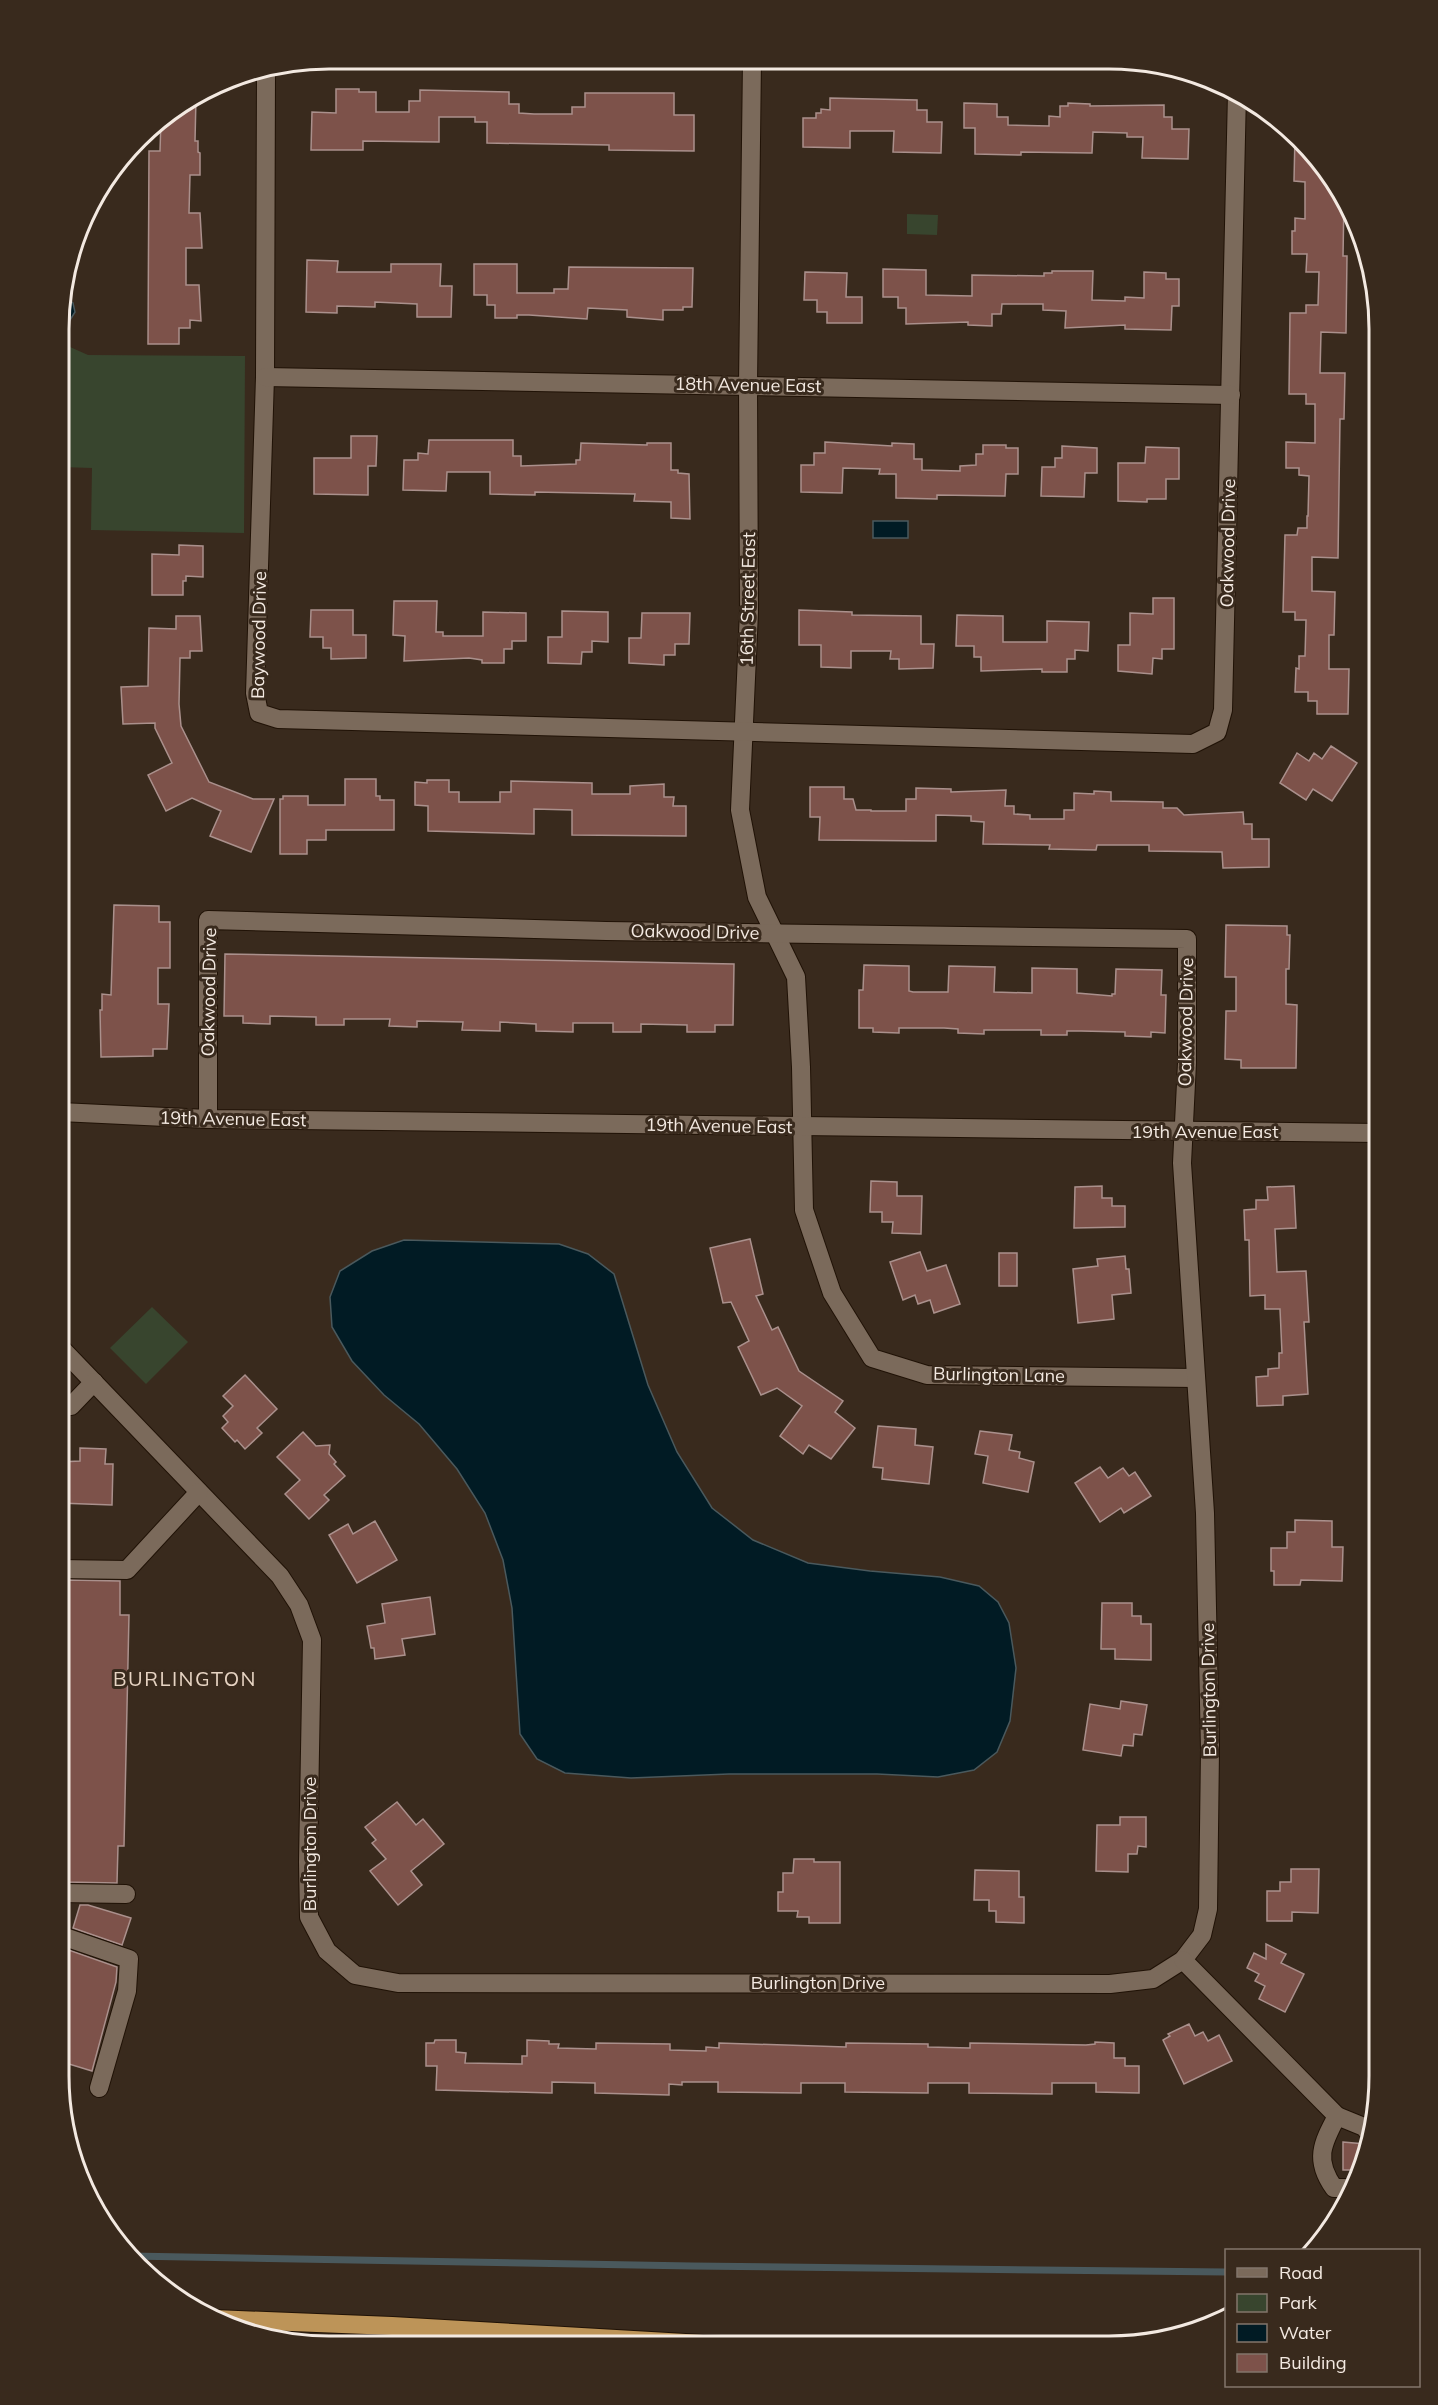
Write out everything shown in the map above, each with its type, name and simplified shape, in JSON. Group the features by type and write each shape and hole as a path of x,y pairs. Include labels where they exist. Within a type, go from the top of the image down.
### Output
{"highway":[{"path":"240,2320 565,2336"}],"street":[{"name":"16th Street East","path":"752,69 748,385 749,612 740,810 757,897 796,977 802,1127"},
{"name":"Baywood Drive","path":"266,77 266,377 255,693 259,713 278,719 744,732"},
{"name":"Oakwood Drive","path":"744,732 1192,744 1217,732 1223,710 1237,103"},
{"name":"18th Avenue East","path":"266,377 1231,395"},
{"name":"Oakwood Drive","path":"208,1119 208,920 774,933 1187,939 1187,1063 1184,1132"},
{"name":"19th Avenue East","path":"69,1112 208,1119 1369,1133"},
{"name":"Burlington Lane","path":"802,1127 804,1210 832,1293 872,1358 927,1375 1196,1378"},
{"name":"Burlington Drive","path":"69,1356 280,1576 299,1605 312,1640 309,1917 327,1951 355,1975 398,1983 1110,1984 1153,1979 1183,1960 1202,1935 1208,1909 1210,1750 1206,1537 1182,1163 1184,1132"},
{"path":"69,1406 94,1382"},
{"path":"69,1569 127,1570 199,1492"},
{"path":"69,1893 126,1894"},
{"path":"69,1938 129,1959 127,1991 99,2088"},
{"path":"1183,1960 1337,2116 1364,2127"},
{"path":"1337,2116 1324,2138 1321,2157 1325,2175 1334,2187 1344,2188"}],"green space":[{"path":"907,214 938,215 937,235 907,234"},
{"path":"69,347 88,355 245,356 244,533 91,530 92,468 69,467"},
{"path":"152,1307 188,1342 146,1384 110,1348"}],"water":[{"path":"71,301 75,312 70,320"},
{"path":"873,521 908,521 908,538 873,538"},
{"path":"404,1240 559,1244 588,1254 614,1274 648,1385 677,1452 712,1508 753,1540 808,1563 940,1577 979,1586 998,1602 1009,1623 1016,1668 1010,1721 997,1752 974,1770 938,1777 877,1774 729,1774 631,1778 565,1773 537,1759 520,1734 512,1608 503,1560 485,1513 457,1469 419,1424 384,1395 352,1361 332,1327 330,1297 340,1271 372,1251"}],"building":[{"path":"336,89 376,92 376,112 409,112 409,101 420,101 420,90 509,92 509,104 519,104 519,113 534,114 572,114 572,107 585,107 585,93 674,93 674,115 694,115 694,151 609,150 609,145 487,143 487,122 475,122 475,117 439,117 439,142 363,141 363,150 311,150 312,112 336,113"},
{"path":"830,98 917,100 917,110 927,110 927,122 942,122 941,153 893,152 894,131 850,131 850,148 803,147 803,118 816,118 816,113 821,113 821,109 830,110"},
{"path":"964,103 997,104 997,117 1008,117 1008,125 1049,126 1049,116 1060,117 1060,106 1068,106 1068,103 1090,104 1090,106 1164,105 1164,117 1172,117 1172,129 1189,129 1188,159 1142,158 1143,137 1127,137 1127,133 1093,132 1092,153 975,154 975,128 964,128"},
{"path":"196,106 195,141 198,141 198,152 200,153 200,175 190,175 189,213 200,213 202,248 186,248 186,285 199,285 201,321 190,320 190,328 179,328 179,344 148,344 149,151 160,151 161,132"},
{"path":"1295,147 1325,185 1344,218 1343,256 1347,256 1346,333 1321,332 1320,373 1345,373 1344,419 1340,419 1338,558 1312,557 1312,591 1335,592 1334,635 1329,635 1329,669 1349,669 1348,714 1317,714 1317,701 1308,701 1308,692 1295,692 1299,656 1305,656 1306,620 1295,620 1295,612 1283,612 1285,535 1297,535 1298,528 1307,528 1309,476 1299,475 1299,468 1286,468 1286,442 1315,443 1315,404 1306,404 1306,394 1289,394 1290,313 1306,313 1306,305 1318,305 1319,272 1306,272 1307,254 1292,254 1292,231 1295,231 1295,218 1305,219 1305,182 1294,181"},
{"path":"307,260 338,261 337,272 391,272 391,264 441,264 440,286 452,286 451,317 417,317 417,304 375,302 375,307 337,306 337,313 306,312"},
{"path":"474,264 517,264 517,293 554,293 554,289 568,289 569,267 693,268 692,307 683,307 683,310 663,310 663,320 627,317 627,310 588,308 587,319 529,315 517,315 517,318 495,318 495,305 487,305 487,295 474,295"},
{"path":"883,269 926,270 926,295 972,296 972,275 1044,276 1044,273 1052,273 1052,271 1093,271 1092,300 1125,301 1125,297 1144,298 1144,272 1166,273 1166,279 1179,279 1179,306 1172,306 1171,330 1125,329 1125,325 1065,328 1066,311 1043,310 1043,304 1002,304 1001,314 992,314 992,326 968,325 968,322 906,324 906,308 898,308 898,297 883,297"},
{"path":"805,272 847,273 846,297 862,297 862,323 827,323 827,312 817,312 817,300 804,300"},
{"path":"351,436 377,436 376,466 368,466 368,495 314,494 314,458 351,458"},
{"path":"429,440 513,440 513,456 521,456 521,466 576,464 576,460 580,460 581,443 647,445 647,443 671,443 671,470 689,474 690,519 671,518 671,502 634,501 635,494 535,492 535,495 490,494 490,472 447,472 446,491 403,490 404,460 418,460 418,453 428,454"},
{"path":"825,442 892,446 892,443 914,444 914,459 922,459 922,470 960,471 960,466 976,465 976,454 983,454 983,445 1006,445 1006,448 1018,448 1018,474 1006,474 1005,496 937,495 937,499 896,498 896,474 879,474 880,469 843,468 842,493 801,492 801,465 814,465 814,453 825,453"},
{"path":"1062,446 1097,448 1097,473 1085,473 1084,497 1041,496 1042,467 1055,467 1055,458 1062,458"},
{"path":"1146,447 1179,448 1179,479 1166,479 1166,499 1147,499 1147,502 1118,501 1118,463 1145,463"},
{"path":"179,545 203,546 203,577 186,576 186,581 183,581 183,595 152,595 152,554 179,555"},
{"path":"1153,598 1174,598 1174,649 1162,649 1162,659 1153,658 1152,674 1118,671 1118,645 1130,645 1130,613 1153,614"},
{"path":"394,601 437,601 436,632 443,632 443,636 483,636 483,612 526,613 526,641 512,641 512,649 504,649 504,663 482,663 482,660 469,658 404,661 405,636 393,635"},
{"path":"311,610 353,610 353,635 366,635 366,658 331,659 331,648 323,648 323,637 310,637"},
{"path":"799,610 852,612 852,615 921,616 921,644 934,644 933,668 899,669 899,659 890,659 891,651 851,651 851,668 821,667 821,645 799,645"},
{"path":"562,611 608,612 608,642 592,641 592,652 582,652 581,664 548,663 548,637 562,637"},
{"path":"642,613 690,613 689,644 675,644 675,655 664,655 664,665 629,663 629,638 641,638"},
{"path":"957,615 1003,616 1003,642 1047,642 1047,621 1089,622 1088,651 1075,650 1075,659 1067,659 1067,672 1042,672 1042,669 981,671 981,657 974,657 974,646 956,646"},
{"path":"176,616 200,616 202,651 190,651 190,658 180,658 179,704 181,726 209,782 253,799 274,799 251,852 210,836 221,811 192,798 166,811 148,775 172,763 155,728 155,723 123,724 121,687 148,686 149,628 176,629"},
{"path":"1331,746 1357,763 1332,801 1313,789 1306,800 1280,783 1297,753 1309,761 1314,753 1322,759"},
{"path":"345,779 376,779 376,796 380,796 380,800 394,800 394,830 326,830 326,840 307,840 307,854 280,854 280,799 283,799 283,796 308,796 308,805 345,805"},
{"path":"427,780 449,780 449,792 459,792 459,802 500,802 500,792 511,792 511,781 592,783 592,794 630,794 630,786 664,784 664,797 674,797 673,806 686,806 686,836 572,835 572,810 534,809 534,834 428,831 428,806 415,805 415,782 427,783"},
{"path":"810,787 844,787 844,799 853,799 856,810 871,811 906,811 906,799 916,799 916,788 951,789 951,792 1006,790 1005,806 1014,806 1014,814 1030,815 1030,819 1064,819 1064,810 1074,810 1074,793 1094,794 1094,791 1111,792 1111,801 1163,802 1163,808 1177,808 1184,815 1243,812 1244,824 1252,824 1252,839 1269,839 1269,867 1223,868 1222,852 1149,851 1149,845 1097,845 1096,850 1049,849 1050,845 983,844 984,822 971,821 971,816 936,815 936,841 819,840 820,817 810,817"},
{"path":"114,905 159,906 159,922 170,922 170,968 158,968 158,1004 169,1004 167,1049 153,1049 153,1056 101,1057 100,1010 102,1010 102,994 111,995"},
{"path":"1226,925 1287,926 1287,935 1290,935 1289,969 1286,969 1286,1004 1297,1005 1296,1068 1241,1068 1241,1060 1225,1059 1226,1011 1236,1011 1236,977 1225,977"},
{"path":"225,954 734,964 733,1025 715,1025 715,1032 687,1032 687,1025 641,1024 641,1032 613,1032 613,1023 573,1023 573,1032 536,1031 536,1024 500,1022 500,1031 462,1030 463,1022 417,1021 417,1027 389,1026 390,1019 344,1019 344,1025 316,1025 316,1017 270,1016 270,1024 243,1023 243,1016 224,1016"},
{"path":"864,965 909,966 909,991 913,992 948,992 949,966 995,967 994,992 1032,993 1032,968 1077,969 1077,993 1112,996 1115,994 1116,969 1162,970 1161,995 1166,995 1165,1033 1151,1032 1151,1037 1125,1036 1125,1032 1067,1031 1067,1035 1041,1035 1041,1030 984,1030 984,1034 958,1033 958,1029 944,1028 899,1028 899,1033 873,1032 873,1028 859,1028 859,990 863,990"},
{"path":"871,1181 897,1182 897,1196 922,1196 921,1234 892,1233 893,1222 882,1222 882,1212 870,1212"},
{"path":"1102,1186 1102,1198 1112,1198 1112,1206 1125,1206 1125,1227 1074,1228 1075,1187"},
{"path":"1294,1186 1296,1228 1275,1229 1277,1272 1306,1271 1309,1322 1304,1322 1308,1394 1283,1396 1283,1405 1257,1406 1256,1377 1268,1376 1268,1369 1279,1368 1279,1353 1282,1353 1280,1309 1265,1309 1265,1295 1250,1296 1249,1240 1245,1240 1244,1210 1256,1209 1256,1200 1268,1200 1267,1187"},
{"path":"750,1239 763,1294 756,1296 772,1330 778,1327 799,1371 843,1401 835,1412 855,1428 831,1459 809,1445 803,1454 780,1436 802,1406 777,1388 761,1395 738,1347 749,1341 731,1302 723,1303 710,1248"},
{"path":"920,1252 927,1271 946,1265 960,1304 934,1313 930,1300 918,1304 915,1295 903,1300 890,1262"},
{"path":"999,1253 1017,1253 1017,1286 999,1286"},
{"path":"1125,1256 1126,1269 1129,1269 1131,1293 1112,1295 1114,1319 1078,1323 1073,1269 1098,1266 1097,1259"},
{"path":"245,1375 277,1409 257,1428 262,1433 245,1449 222,1428 228,1422 223,1416 233,1406 223,1396"},
{"path":"878,1426 916,1429 915,1445 933,1447 929,1484 882,1479 883,1468 873,1467"},
{"path":"980,1431 1012,1435 1009,1450 1020,1452 1019,1458 1034,1462 1028,1492 983,1483 988,1456 975,1454"},
{"path":"303,1432 316,1446 330,1445 329,1454 336,1462 334,1464 345,1476 324,1495 329,1500 309,1519 285,1494 300,1480 277,1457"},
{"path":"80,1448 106,1449 105,1464 113,1464 112,1505 69,1503 69,1462 80,1461"},
{"path":"1100,1467 1108,1478 1123,1468 1129,1476 1135,1472 1151,1496 1124,1513 1121,1508 1100,1522 1075,1483"},
{"path":"1295,1520 1332,1521 1332,1547 1343,1547 1342,1581 1301,1580 1300,1585 1274,1585 1274,1571 1271,1571 1271,1548 1287,1548 1287,1532 1295,1532"},
{"path":"375,1521 397,1560 357,1583 329,1535 348,1524 353,1534"},
{"path":"69,1580 120,1581 120,1615 129,1615 124,1846 118,1846 117,1883 69,1882"},
{"path":"430,1597 435,1634 402,1639 405,1655 375,1659 367,1626 385,1623 382,1604"},
{"path":"1102,1603 1132,1603 1132,1616 1141,1616 1141,1624 1151,1624 1151,1660 1115,1659 1115,1649 1101,1649"},
{"path":"1121,1701 1147,1705 1142,1735 1134,1734 1133,1746 1123,1745 1121,1756 1083,1750 1090,1704 1120,1709"},
{"path":"397,1802 416,1825 423,1819 444,1844 411,1871 422,1885 398,1905 370,1871 386,1859 372,1843 376,1840 365,1827"},
{"path":"1120,1817 1146,1817 1146,1847 1138,1846 1137,1854 1128,1854 1128,1872 1096,1871 1097,1825 1120,1825"},
{"path":"794,1859 840,1862 840,1923 809,1923 809,1917 797,1917 798,1911 778,1911 778,1892 783,1892 783,1873 793,1873"},
{"path":"1291,1869 1319,1869 1318,1913 1292,1912 1292,1921 1267,1921 1267,1891 1280,1891 1280,1882 1291,1882"},
{"path":"975,1870 1019,1871 1019,1897 1024,1897 1024,1923 996,1922 996,1911 989,1911 989,1900 974,1900"},
{"path":"80,1905 88,1905 131,1918 122,1945 73,1928"},
{"path":"1266,1944 1286,1954 1281,1963 1304,1974 1285,2012 1259,1999 1265,1986 1255,1981 1259,1974 1247,1968 1254,1953 1266,1959"},
{"path":"69,1950 117,1967 116,1982 92,2071 69,2064"},
{"path":"1189,2024 1195,2036 1203,2032 1208,2041 1219,2035 1232,2061 1184,2084 1163,2040 1170,2036 1168,2034"},
{"path":"435,2040 456,2040 456,2052 466,2053 465,2063 522,2064 522,2056 527,2056 527,2040 549,2041 549,2044 559,2044 558,2048 596,2049 596,2043 670,2044 670,2050 706,2051 706,2047 719,2048 719,2043 846,2047 846,2043 928,2044 928,2047 970,2048 970,2043 1086,2045 1095,2044 1095,2042 1114,2043 1114,2058 1125,2058 1125,2066 1139,2066 1139,2093 1096,2092 1096,2083 1052,2083 1052,2094 969,2093 969,2083 928,2083 928,2093 845,2092 845,2083 801,2083 801,2093 718,2092 718,2082 669,2084 669,2095 595,2093 595,2083 552,2082 552,2093 436,2090 437,2066 426,2066 426,2043 434,2043"},
{"path":"1343,2142 1360,2144 1351,2170 1343,2170"}],"waterway":[{"path":"142,2256 1225,2272"}],"district":[{"name":"BURLINGTON","path":"185,1679"}]}
